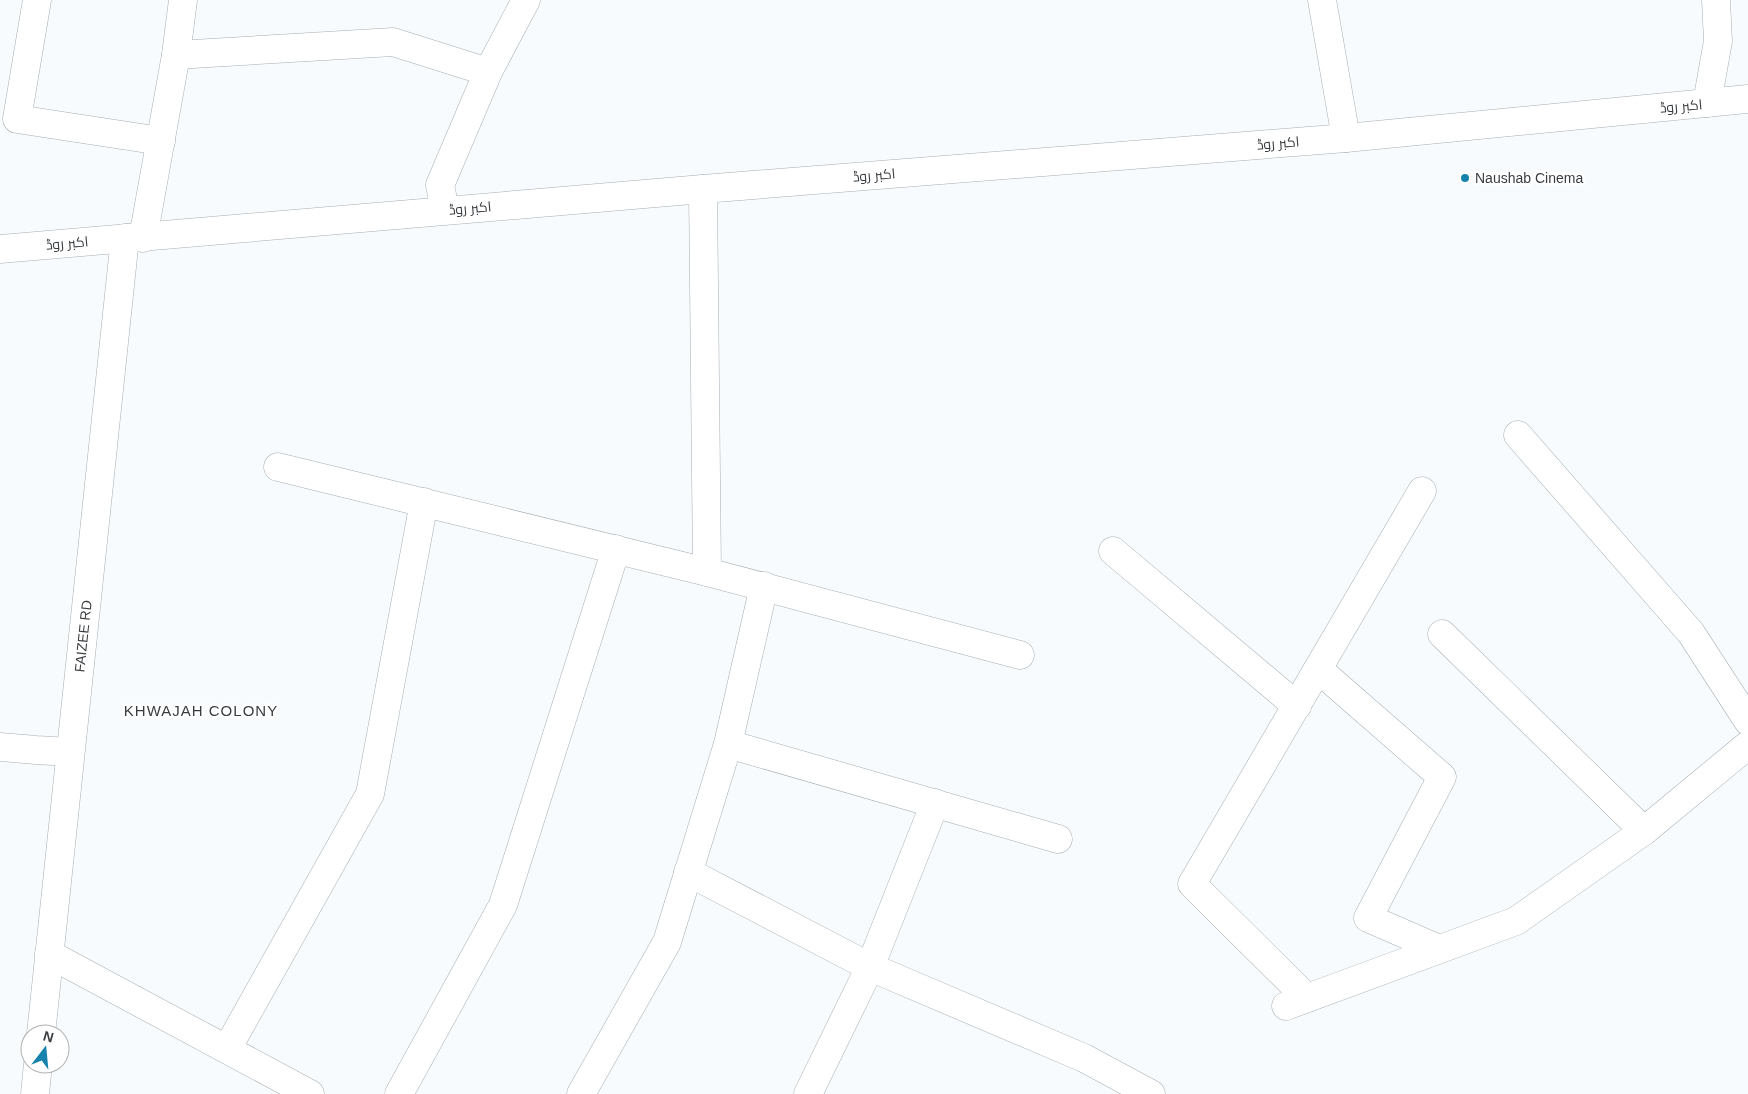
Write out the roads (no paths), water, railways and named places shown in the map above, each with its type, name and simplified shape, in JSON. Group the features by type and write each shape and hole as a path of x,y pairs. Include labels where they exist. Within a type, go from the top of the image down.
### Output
{"street":[{"path":"37,0 18,118 161,141"},
{"name":"FAIZEE RD","path":"42,1024 70,752 134,238 161,141 176,55 183,0"},
{"path":"445,210 440,184 488,72 526,0"},
{"path":"1322,0 1346,138"},
{"path":"1707,103 1718,41 1716,0"},
{"path":"176,55 393,42 488,72"},
{"name":"اکبر روڈ","path":"0,249 703,188 1346,138 1748,99"},
{"path":"703,188 707,572"},
{"path":"1518,435 1691,633 1748,721"},
{"path":"278,466 764,586 1020,655"},
{"path":"1422,491 1192,884 1296,1002 1516,920 1644,831 1748,745"},
{"path":"227,1049 370,794 424,502"},
{"path":"399,1094 503,905 616,549"},
{"path":"1113,551 1297,706"},
{"path":"581,1094 667,942 728,744 764,586"},
{"path":"1442,634 1644,831"},
{"path":"1318,669 1442,778 1368,918 1439,949"},
{"path":"728,744 1058,839"},
{"path":"0,747 70,752"},
{"path":"808,1094 870,967 935,803"},
{"path":"688,872 870,967 1084,1058 1151,1094"},
{"path":"49,954 310,1094"},
{"path":"35,1094 37,1074"}],"place":[{"name":"Naushab Cinema","path":"1465,178"}],"district":[{"name":"KHWAJAH COLONY","path":"201,710"}]}
